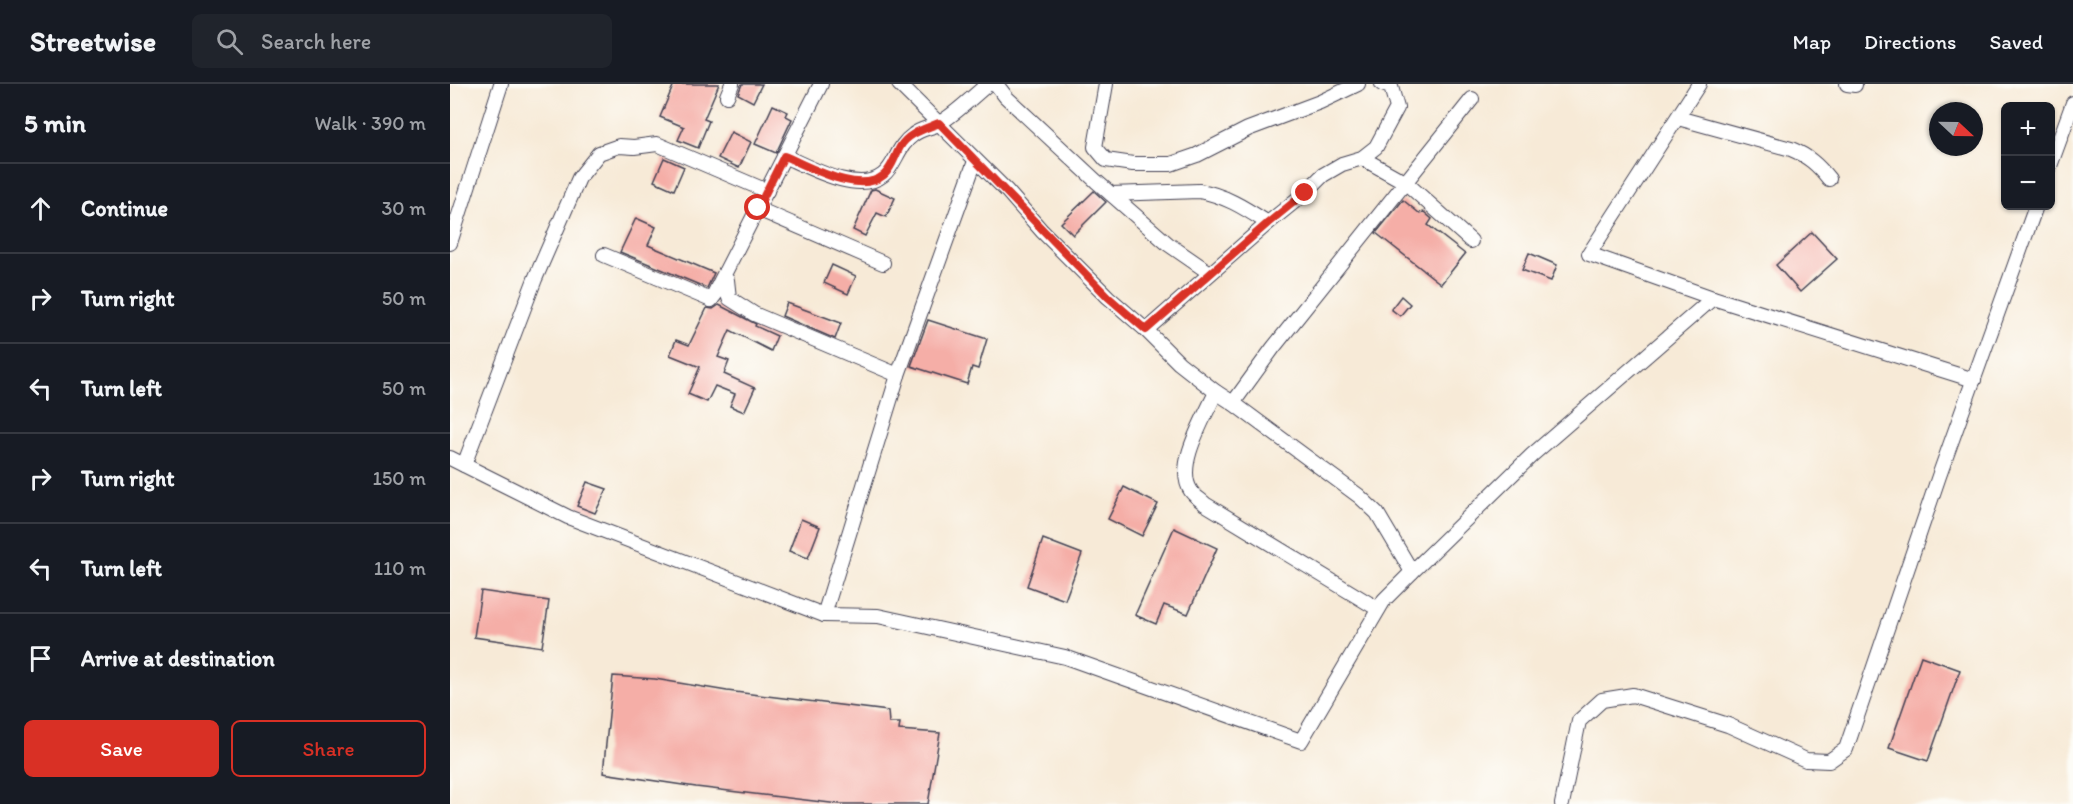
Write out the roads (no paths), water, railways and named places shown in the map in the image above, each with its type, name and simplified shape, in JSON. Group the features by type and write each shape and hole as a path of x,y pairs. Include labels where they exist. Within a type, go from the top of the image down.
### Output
{"street":[{"path":"450,243 501,84"},
{"path":"711,300 821,84"},
{"path":"899,84 1108,297 1179,363 1371,507 1377,513 1412,572"},
{"path":"784,156 835,178 854,182 872,181 884,175 902,144 915,133 939,123 988,84"},
{"path":"996,84 1006,97 1111,194 1168,244 1210,273"},
{"path":"1106,84 1095,147 1106,160 1133,164 1171,164 1197,156 1248,129 1320,102 1358,84"},
{"path":"1146,330 1323,175 1342,164 1362,158 1377,147 1397,108 1391,87 1382,84"},
{"path":"1699,84 1589,254 1713,298 1974,380"},
{"path":"1233,403 1273,348 1472,99"},
{"path":"2054,156 2073,103"},
{"path":"1678,118 1806,155 1830,179"},
{"path":"464,465 535,279 579,178 599,153 619,146 657,144 767,191"},
{"path":"1362,158 1405,182 1471,241"},
{"path":"824,615 898,375 975,161"},
{"path":"1111,194 1199,191 1213,193 1268,223"},
{"path":"758,208 883,263"},
{"path":"1562,804 1579,721 1602,700 1633,695 1728,725 1806,760 1829,761 1846,749 2035,210"},
{"path":"603,255 711,300"},
{"path":"711,300 727,280 729,298 754,314 898,375"},
{"path":"450,458 568,518 824,615 878,616 1065,657 1301,741 1384,600 1532,455 1713,298"},
{"path":"1216,392 1188,454 1185,468 1186,479 1191,491 1205,504 1378,609"}]}
